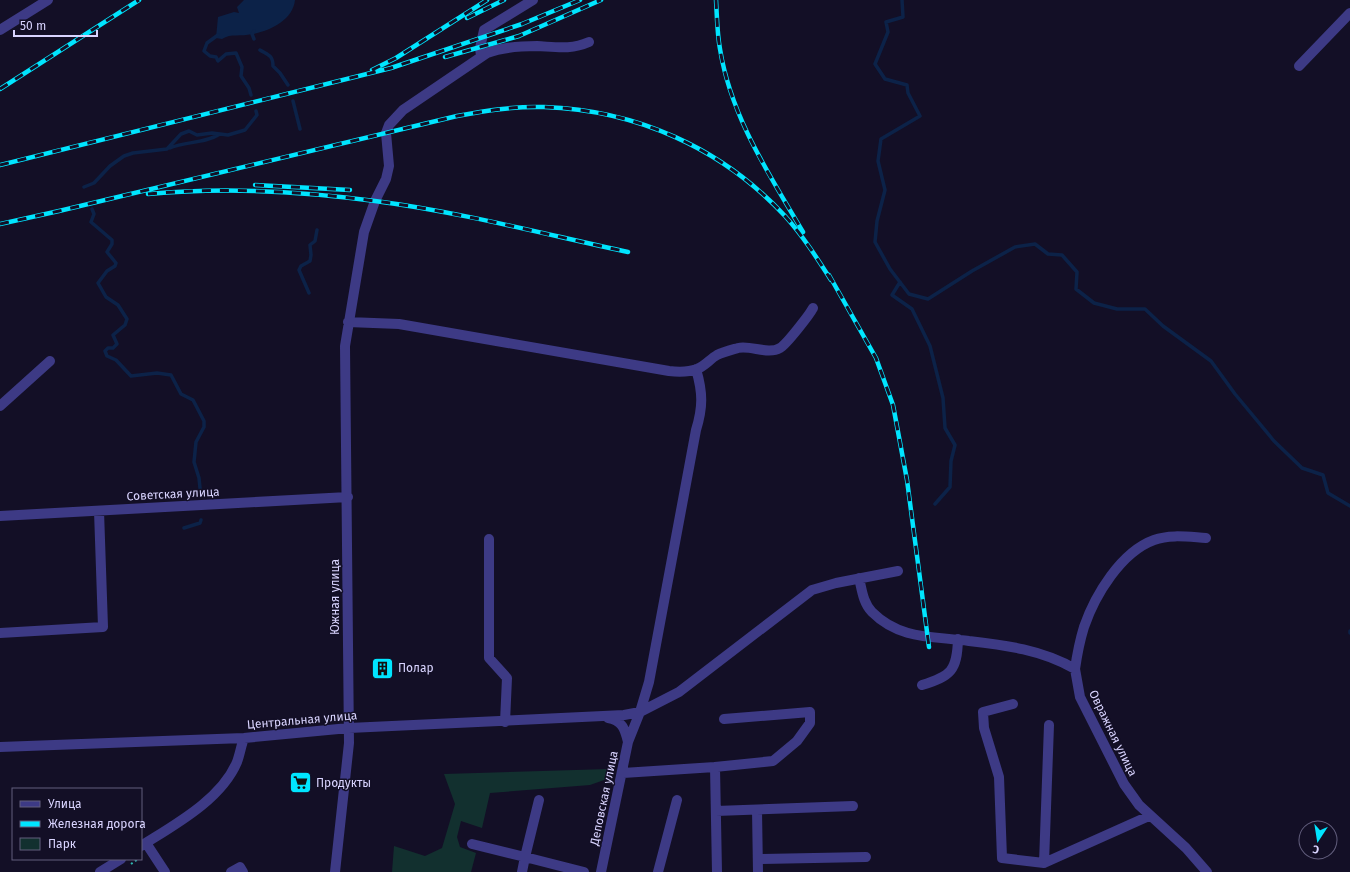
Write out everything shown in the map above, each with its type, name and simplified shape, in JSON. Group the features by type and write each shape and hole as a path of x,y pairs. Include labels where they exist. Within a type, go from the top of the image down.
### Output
{"street":[{"path":"0,30 48,0"},
{"path":"481,56 481,39 484,30 526,2"},
{"path":"1299,66 1350,13"},
{"name":"Южная улица","path":"335,872 349,743 348,497 344,367 348,322 364,232 375,200 386,179 389,166 386,133 389,125 403,110 440,86 481,56 501,49 538,46 567,49 589,42"},
{"path":"348,322 399,324 669,371 696,369 717,355 740,348 772,350 780,348 790,340 813,308"},
{"path":"0,406 50,362"},
{"path":"628,742 650,682 696,430 702,410 702,400 696,369"},
{"name":"Советская улица","path":"0,516 348,497"},
{"path":"0,633 103,627 99,511"},
{"path":"859,578 867,606 871,612 887,623 910,634 928,638 958,639 1035,652 1060,660 1075,669 1084,627 1096,600 1111,577 1130,556 1154,540 1167,537 1206,538"},
{"path":"489,539 489,658 507,678 505,722"},
{"name":"Центральная улица","path":"0,748 244,738 349,728 606,717 640,712 679,692 812,590 826,585 898,571"},
{"path":"922,686 938,680 951,672 956,661 958,639"},
{"name":"Овражная улица","path":"1075,669 1080,697 1124,784 1149,816 1168,830 1207,872"},
{"path":"1014,704 983,712 984,728 999,777 1002,858 1044,862 1149,816"},
{"path":"623,772 715,768 773,761 797,741 810,723 810,712 724,719"},
{"name":"Деповская улица","path":"601,872 623,772 628,742 621,723 615,719 606,717"},
{"path":"1044,862 1049,726"},
{"path":"164,872 143,844 199,808 218,790 236,763 244,738"},
{"path":"715,768 717,872"},
{"path":"522,872 539,800"},
{"path":"658,872 677,800"},
{"path":"716,811 853,806"},
{"path":"757,810 758,872"},
{"path":"472,844 584,872"},
{"path":"758,859 866,857"},
{"path":"100,872 119,860"},
{"path":"231,872 240,867 243,872"}],"green space":[{"path":"609,769 607,779 590,785 490,793 482,828 461,821 457,837 460,847 476,853 471,872 392,872 394,846 425,856 442,848 455,804 444,774"}],"water":[{"path":"244,0 295,0 290,13 285,19 273,27 248,35 229,36 222,39 216,38 218,17 234,12 239,13 237,7"}],"waterway":[{"path":"902,0 903,17 886,22 888,32 875,64 885,79 907,85 908,93 920,116 881,139 878,161 885,190 877,221 875,242 890,269 909,294 928,299 972,271 1015,247 1035,244 1048,254 1062,255 1077,272 1076,289 1094,303 1117,309 1145,309 1163,326 1211,361 1235,394 1274,441 1302,468 1323,475 1328,493 1350,506"},
{"path":"254,31 252,34 254,39"},
{"path":"218,35 207,43 204,51 210,56 216,57 218,61 226,54 236,53 242,67 241,76 249,88 251,95"},
{"path":"260,50 271,57 273,66 288,85"},
{"path":"293,101 300,129"},
{"path":"84,187 94,183 110,166 124,156 133,153 167,149 181,134 189,131 197,135 212,133 228,135 245,130 257,115 256,111"},
{"path":"170,148 182,144 201,141 220,134"},
{"path":"92,209 94,214 91,222 112,240 112,244 107,252 116,263 115,266 107,271 98,283 106,297 118,305 127,319 125,325 113,335 117,344 113,348 108,348 105,351 107,356 116,360 131,376 157,373 171,375 181,394 193,400 204,421 204,427 196,442 194,462 199,478 200,488"},
{"path":"309,293 299,270 301,266 310,261 310,245 315,241 317,230"},
{"path":"900,282 892,295 912,309 930,346 943,398 945,428 955,445 951,461 950,487 935,504"},
{"path":"184,528 200,523 201,520"}],"railway":[{"path":"0,89 139,0"},
{"path":"372,70 396,58 487,0"},
{"path":"467,18 504,0"},
{"path":"0,165 391,68 522,24 580,0"},
{"path":"445,57 519,36 601,0"},
{"path":"716,0 720,49 725,74 733,98 742,121 765,167 803,232"},
{"path":"0,224 457,116 511,108 544,107 578,110 612,116 644,125 675,137 705,152 734,171 760,192 785,216 804,239 831,280"},
{"path":"255,185 350,190"},
{"path":"148,194 205,191 262,191 375,201 439,211 628,252"},
{"path":"829,275 876,358 893,405 907,480 929,647"}],"place":[{"name":"Полар","path":"382,668"},
{"name":"Продукты","path":"301,783"}]}
